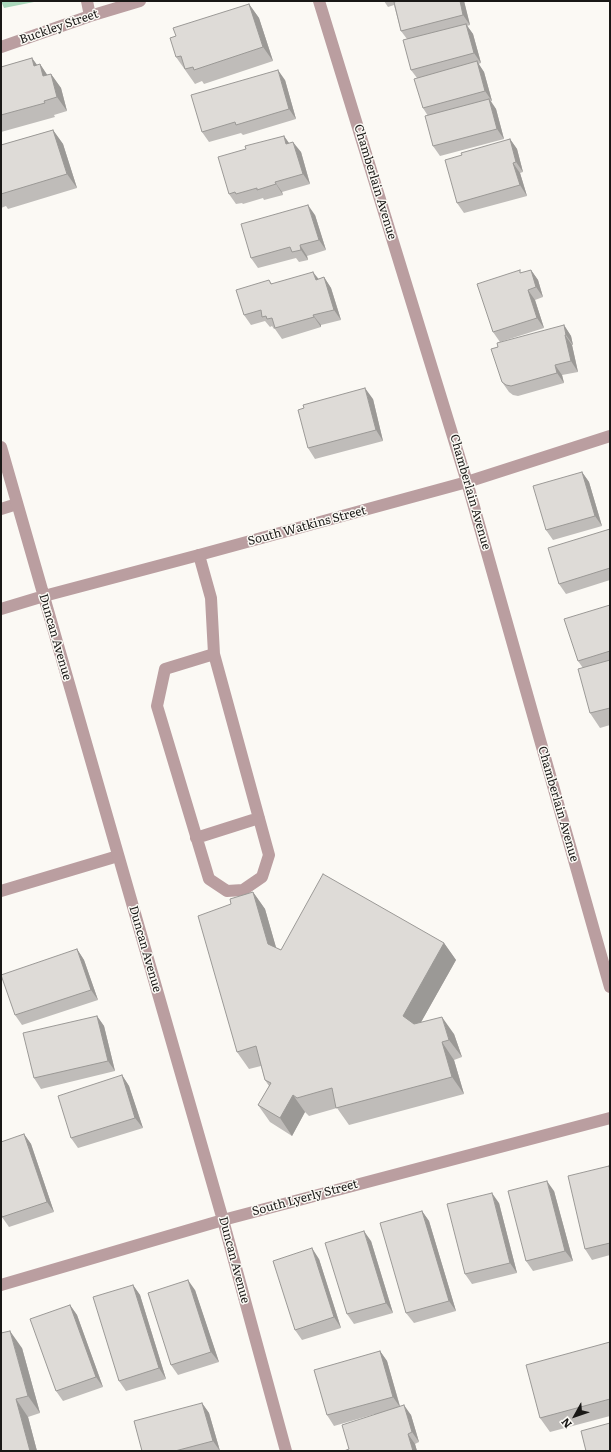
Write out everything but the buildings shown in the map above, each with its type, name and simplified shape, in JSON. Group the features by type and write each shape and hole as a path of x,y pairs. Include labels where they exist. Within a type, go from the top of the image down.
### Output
{"street":[{"path":"87,1 90,16"},
{"name":"Buckley Street","path":"1,46 140,1"},
{"name":"Chamberlain Avenue","path":"319,1 467,482 610,987"},
{"name":"South Watkins Street","path":"1,609 44,596 467,482 610,436"},
{"name":"Duncan Avenue","path":"1,447 222,1220 286,1451"},
{"path":"1,509 17,504"},
{"path":"199,555 211,598 214,654 269,855 262,877 243,890 227,891 209,879 157,706 165,669 214,654"},
{"path":"196,838 259,818"},
{"path":"1,891 118,856"},
{"name":"South Lyerly Street","path":"1,1285 222,1220 610,1118"}],"green space":[{"path":"1,1 39,1 4,8"}]}
